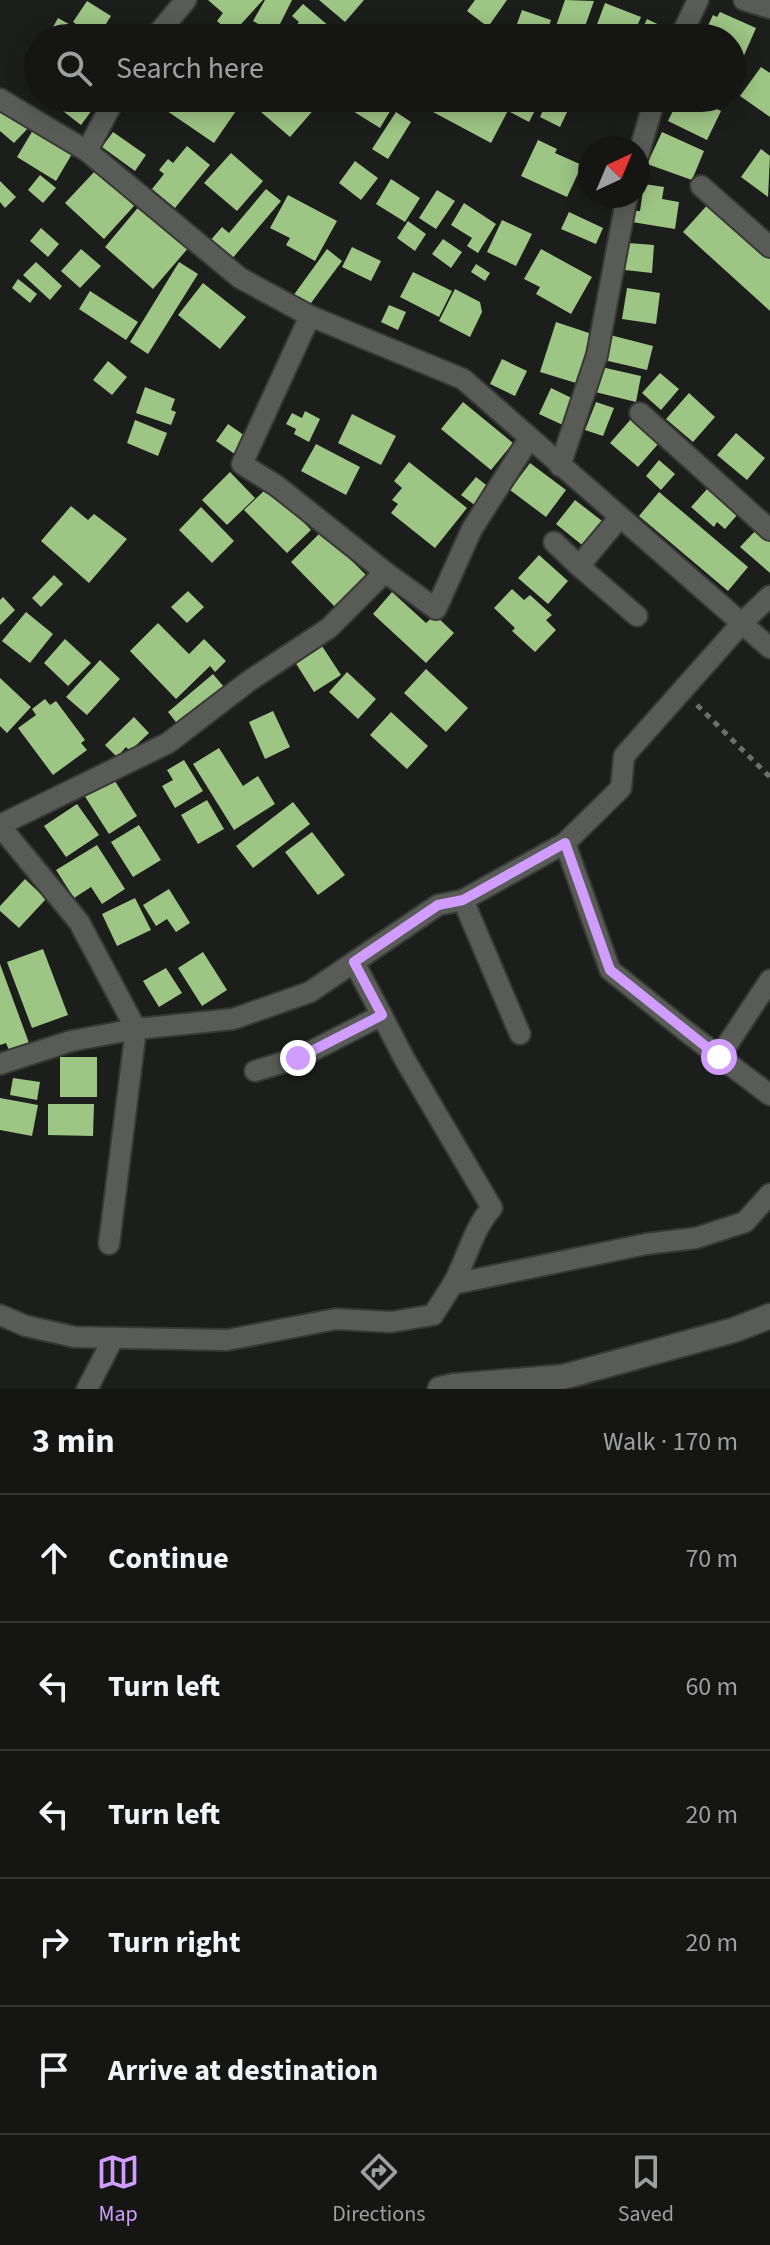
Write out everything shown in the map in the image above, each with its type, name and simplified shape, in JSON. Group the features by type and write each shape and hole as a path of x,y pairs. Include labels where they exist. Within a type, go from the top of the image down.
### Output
{"street":[{"path":"166,24 186,0"},
{"path":"687,24 698,0"},
{"path":"744,0 770,8"},
{"path":"0,99 87,151 240,278 310,316 463,379 770,648"},
{"path":"87,151 108,112"},
{"path":"644,136 651,112"},
{"path":"701,186 770,247"},
{"path":"560,466 597,355 625,208"},
{"path":"310,316 242,464 277,486 436,609 472,529 529,439"},
{"path":"640,413 770,530"},
{"path":"579,566 620,517"},
{"path":"554,542 637,616"},
{"path":"109,1244 136,1029 79,922 0,826 168,743 249,681 329,628 385,572"},
{"path":"0,1064 71,1041 136,1029 233,1019 310,992 438,905 463,900 565,843 621,788 624,756 742,623 770,596"},
{"path":"565,843 610,970 770,1095"},
{"path":"463,900 520,1034"},
{"path":"0,1315 26,1326 75,1337 227,1340 336,1319 391,1322 433,1315 463,1266 480,1220 492,1208 434,1111 354,962"},
{"path":"719,1057 770,980"},
{"path":"255,1071 298,1058 382,1015"},
{"path":"453,1284 646,1244 696,1238 745,1222 770,1194"},
{"path":"440,1389 563,1377 734,1330 770,1316"},
{"path":"87,1389 113,1339"}],"path":[{"path":"682,690 770,777"}],"building":[{"path":"208,0 263,0 241,24 220,24 217,21 223,13"},
{"path":"265,0 292,0 280,24 258,24 253,21"},
{"path":"319,0 364,0 345,22"},
{"path":"475,0 507,0 490,24 484,24 467,11"},
{"path":"565,0 594,1 586,24 557,24"},
{"path":"87,1 111,16 106,24 73,22"},
{"path":"605,3 641,17 638,24 597,24"},
{"path":"303,4 327,24 298,24 292,16"},
{"path":"522,10 551,20 550,24 517,24"},
{"path":"720,12 756,28 746,51 746,24 709,24 713,15 717,17"},
{"path":"58,18 69,24 55,24"},
{"path":"761,67 770,73 770,117 746,100 746,88"},
{"path":"0,107 30,126 14,143 0,131"},
{"path":"64,112 91,112 81,125"},
{"path":"169,112 235,112 214,143"},
{"path":"261,112 312,112 290,137"},
{"path":"354,112 390,112 380,128"},
{"path":"396,112 411,122 388,159 372,149"},
{"path":"433,112 507,112 491,143"},
{"path":"510,112 534,112 529,122"},
{"path":"542,112 567,112 560,127 540,117"},
{"path":"672,112 721,112 707,140 668,121"},
{"path":"33,130 72,154 56,181 17,157"},
{"path":"113,132 146,155 135,171 102,147"},
{"path":"662,132 704,151 692,180 650,165 650,158"},
{"path":"538,140 557,149 555,153 578,163 578,174 567,197 521,176"},
{"path":"187,146 210,165 175,208 152,189 164,174 159,170 168,159 173,163"},
{"path":"761,149 770,156 768,197 741,177"},
{"path":"231,153 263,181 237,211 204,183"},
{"path":"355,161 378,178 361,200 339,183"},
{"path":"95,171 100,176 103,173 134,206 104,239 65,203"},
{"path":"40,175 56,188 43,203 28,190"},
{"path":"391,179 420,198 405,222 376,204"},
{"path":"0,181 16,197 5,208 0,202"},
{"path":"650,185 664,187 662,199 679,202 675,229 632,222 633,211 640,211 640,208 650,208"},
{"path":"266,189 281,201 231,260 209,242 222,227 229,233"},
{"path":"437,190 455,201 436,229 419,218"},
{"path":"288,195 337,221 315,261 286,245 290,238 270,228"},
{"path":"710,202 770,256 770,311 683,232"},
{"path":"464,203 496,224 478,253 467,246 472,238 451,225"},
{"path":"141,204 190,246 153,289 105,247"},
{"path":"569,212 603,228 596,244 561,229"},
{"path":"502,220 532,234 516,266 487,252"},
{"path":"408,221 426,234 415,251 397,238"},
{"path":"41,228 59,244 48,257 30,241"},
{"path":"443,239 462,252 451,268 432,254"},
{"path":"628,243 654,245 652,273 625,270"},
{"path":"352,247 381,261 371,281 342,267"},
{"path":"81,249 101,266 80,288 61,271"},
{"path":"327,249 342,261 308,307 293,296"},
{"path":"541,249 592,277 571,314 536,294 540,287 524,279"},
{"path":"36,262 62,286 50,300 23,275"},
{"path":"179,262 198,274 148,354 130,342"},
{"path":"476,264 490,273 485,281 471,272"},
{"path":"413,272 452,291 439,317 400,297"},
{"path":"18,279 37,294 30,303 12,288"},
{"path":"203,283 246,317 220,349 178,315"},
{"path":"627,288 660,293 656,324 622,319"},
{"path":"455,289 480,302 482,312 470,337 439,321"},
{"path":"90,291 138,322 126,340 79,309"},
{"path":"389,305 406,312 398,330 381,322"},
{"path":"556,322 592,334 576,383 540,372"},
{"path":"610,335 653,346 647,370 604,360"},
{"path":"502,359 527,371 515,396 490,384"},
{"path":"108,361 127,377 112,395 93,380"},
{"path":"597,366 641,376 636,402 591,391"},
{"path":"660,373 679,389 661,410 642,393"},
{"path":"145,387 175,399 171,410 176,412 171,425 136,413"},
{"path":"551,388 580,402 567,427 539,414"},
{"path":"689,393 715,417 693,442 666,419"},
{"path":"463,402 513,443 491,470 441,429"},
{"path":"596,402 614,408 603,436 585,430"},
{"path":"305,411 320,419 309,442 294,434 296,429 286,424 292,413 302,418"},
{"path":"352,414 396,436 381,465 338,443"},
{"path":"631,419 659,443 638,467 610,443"},
{"path":"135,420 167,433 158,456 127,443"},
{"path":"228,424 248,438 236,455 216,441"},
{"path":"736,433 765,458 747,480 717,455"},
{"path":"316,444 360,467 346,495 301,471"},
{"path":"659,460 675,474 661,490 646,476"},
{"path":"409,462 467,508 435,548 391,513 398,504 392,500 402,488 394,481"},
{"path":"530,463 566,490 546,517 510,490"},
{"path":"230,472 255,498 227,525 202,500"},
{"path":"476,477 490,488 476,506 461,495"},
{"path":"269,486 311,530 287,553 244,510"},
{"path":"708,488 738,514 725,529 717,522 714,527 691,507"},
{"path":"659,492 748,567 728,591 639,516"},
{"path":"575,500 606,524 587,549 556,524"},
{"path":"71,506 88,520 94,514 127,539 89,583 41,541"},
{"path":"201,507 234,541 212,563 179,530"},
{"path":"756,530 770,542 770,573 740,547"},
{"path":"322,531 368,577 336,608 291,562"},
{"path":"539,555 568,581 548,604 518,578"},
{"path":"54,575 63,584 41,607 32,598"},
{"path":"512,589 524,600 530,595 552,615 546,620 556,630 535,652 512,631 515,628 494,608"},
{"path":"188,591 204,607 187,623 171,607"},
{"path":"392,592 426,623 435,615 454,633 426,663 373,614"},
{"path":"3,597 15,610 0,625 0,600"},
{"path":"26,612 53,634 30,663 2,641"},
{"path":"158,623 189,654 204,639 226,661 215,672 210,666 176,699 130,651"},
{"path":"65,639 91,663 68,686 44,663"},
{"path":"322,646 341,675 314,692 295,662"},
{"path":"100,660 120,679 87,715 66,697"},
{"path":"426,669 468,708 446,732 404,693"},
{"path":"347,672 376,699 358,719 329,692"},
{"path":"213,674 229,693 183,731 168,712"},
{"path":"0,678 31,707 7,733 0,726"},
{"path":"45,699 50,705 56,701 85,740 81,743 87,750 53,775 18,728 36,715 32,709"},
{"path":"273,711 290,747 265,759 249,722"},
{"path":"391,712 428,746 407,769 370,735"},
{"path":"134,717 149,733 130,751 126,747 117,757 105,745"},
{"path":"219,748 243,786 258,776 275,804 234,830 193,764"},
{"path":"184,760 203,791 175,808 162,786 173,780 167,770"},
{"path":"113,778 137,816 109,834 84,795"},
{"path":"207,800 224,829 198,844 181,815"},
{"path":"293,802 310,824 253,868 236,846"},
{"path":"77,804 99,835 66,857 44,826"},
{"path":"139,825 161,860 133,877 111,842"},
{"path":"312,832 345,875 318,895 285,852"},
{"path":"97,845 125,889 102,904 91,887 74,898 56,870"},
{"path":"25,879 46,899 19,928 0,911 0,906"},
{"path":"169,889 190,923 176,932 167,919 156,926 143,905"},
{"path":"135,898 151,930 117,946 102,914"},
{"path":"43,949 68,1015 32,1028 7,962"},
{"path":"203,952 227,990 202,1006 178,968"},
{"path":"0,964 29,1043 9,1050 6,1043 0,1045"},
{"path":"166,968 182,993 159,1007 143,981"},
{"path":"60,1057 97,1057 97,1097 60,1097"},
{"path":"13,1078 40,1082 37,1100 10,1095"},
{"path":"0,1098 38,1105 32,1136 0,1130"},
{"path":"48,1104 94,1104 93,1136 48,1135"}],"route":[{"path":"298,1058 382,1015 354,962 438,905 463,900 565,843 610,970 719,1057"}]}
